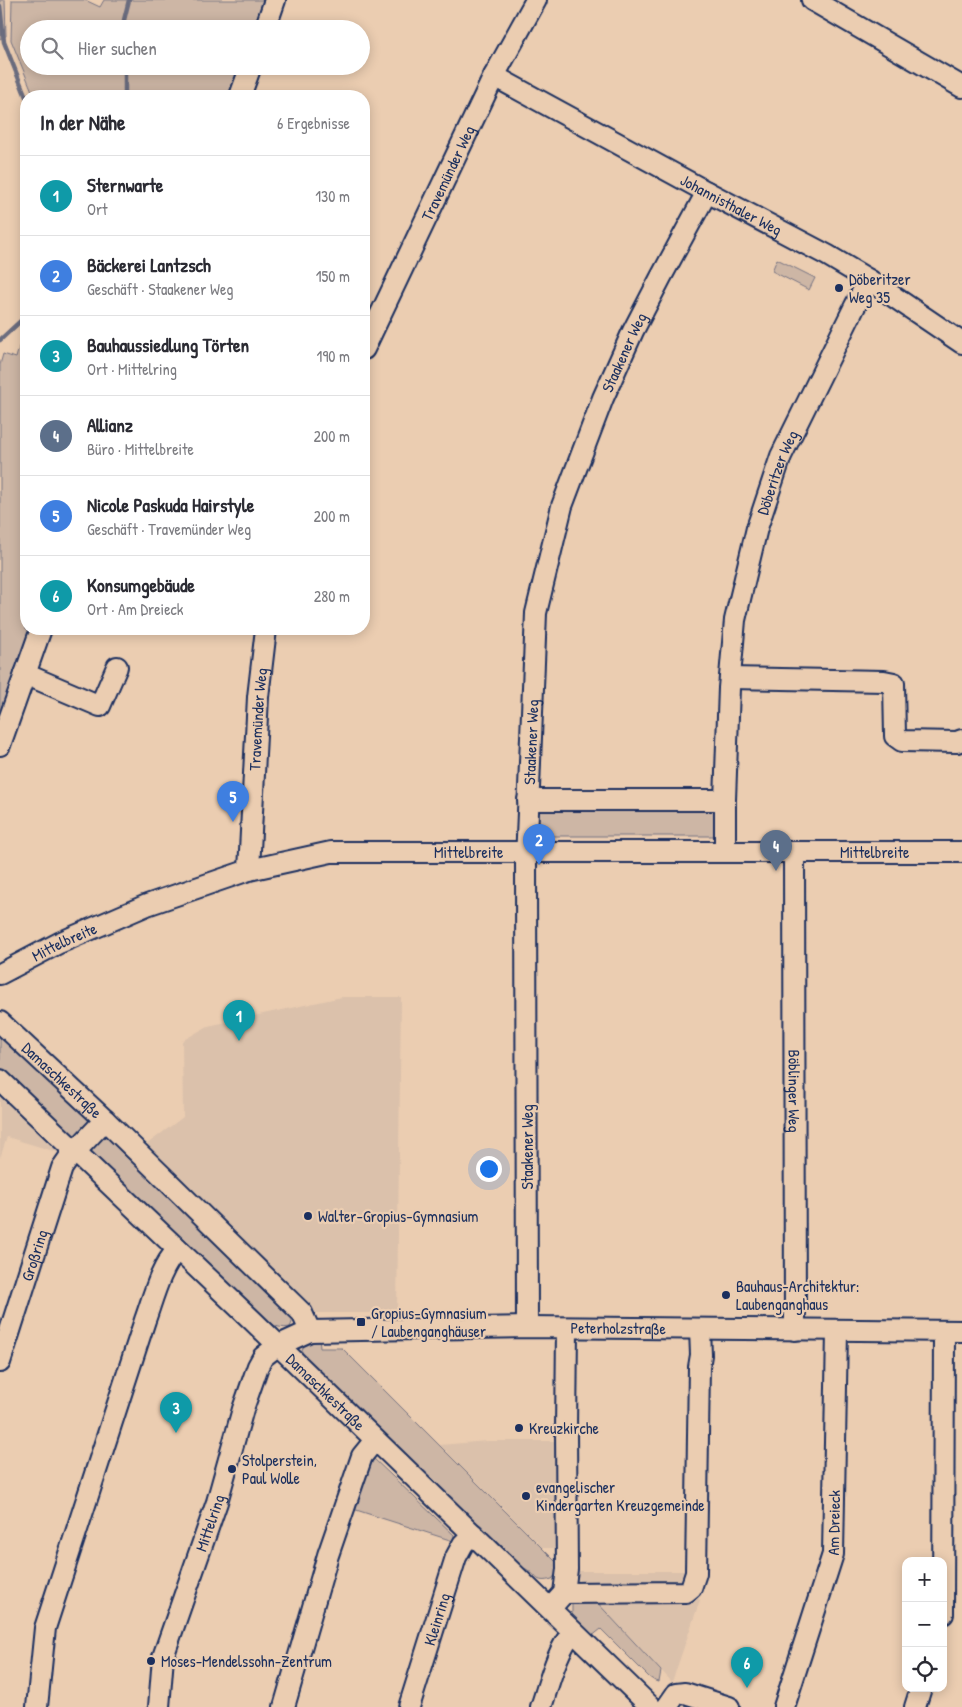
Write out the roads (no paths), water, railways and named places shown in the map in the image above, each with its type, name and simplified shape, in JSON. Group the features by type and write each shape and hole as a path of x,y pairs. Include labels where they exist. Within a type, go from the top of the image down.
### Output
{"street":[{"path":"268,20 275,0"},
{"name":"Travemünder Weg","path":"370,336 494,76 536,0"},
{"path":"812,0 962,87"},
{"path":"242,90 248,75"},
{"name":"Johannisthaler Weg","path":"494,76 827,255 869,280 962,343"},
{"name":"Staakener Weg","path":"527,1328 526,851 536,613 562,506 602,398 661,277 707,192"},
{"name":"Döberitzer Weg","path":"725,852 730,678 735,620 757,528 781,456 869,280"},
{"path":"0,744 39,635"},
{"name":"Travemünder Weg","path":"249,870 258,697 265,635"},
{"path":"25,674 100,706 117,667"},
{"path":"730,678 884,681 894,684 895,736 902,741 956,742 962,740"},
{"path":"528,800 725,800"},
{"name":"Mittelbreite","path":"0,974 59,943 147,905 249,870 331,852 962,852"},
{"name":"Böblinger Weg","path":"794,852 794,1330"},
{"name":"Damaschkestraße","path":"0,1022 105,1120 302,1313 310,1331"},
{"name":"Damaschkestraße","path":"0,1080 651,1707"},
{"name":"Großring","path":"0,1362 58,1180 69,1158 105,1120"},
{"path":"37,1707 45,1628 145,1320 163,1274 177,1250"},
{"name":"Peterholzstraße","path":"277,1346 310,1331 527,1328 953,1331"},
{"path":"550,1608 564,1593 567,1569 567,1328"},
{"path":"564,1593 686,1592 691,1588 696,1573 700,1329"},
{"name":"Am Dreieck","path":"784,1707 833,1554 837,1331"},
{"path":"943,1602 953,1331"},
{"name":"Mittelring","path":"159,1707 163,1657 217,1502 243,1409 258,1366 263,1357 277,1346"},
{"path":"284,1707 328,1555 362,1456 374,1440"},
{"name":"Kleinring","path":"409,1707 456,1557 463,1544 473,1534"},
{"path":"541,1707 562,1648 573,1632"},
{"path":"915,1707 920,1692"},
{"path":"667,1707 676,1694 685,1693 729,1707"}],"waterway":[{"path":"124,20 129,0"},
{"path":"0,6 4,42 23,90"},
{"path":"125,75 125,90"},
{"path":"0,340 20,322"}],"place":[{"name":"Döberitzer Weg 35","path":"839,288"},
{"name":"Nicole Paskuda Hairstyle","path":"233,822"},
{"name":"Bäckerei Lantzsch","path":"539,865"},
{"name":"Allianz","path":"776,871"},
{"name":"Sternwarte","path":"239,1041"},
{"name":"Walter-Gropius-Gymnasium","path":"308,1216"},
{"name":"Bauhaus-Architektur: Laubenganghaus","path":"726,1295"},
{"name":"Gropius-Gymnasium / Laubenganghäuser","path":"361,1322"},
{"name":"Kreuzkirche","path":"519,1428"},
{"name":"Bauhaussiedlung Törten","path":"176,1433"},
{"name":"Stolperstein, Paul Wolle","path":"232,1469"},
{"name":"evangelischer Kindergarten Kreuzgemeinde","path":"526,1496"},
{"name":"Moses-Mendelssohn-Zentrum","path":"151,1661"},
{"name":"Konsumgebäude","path":"747,1688"}]}
